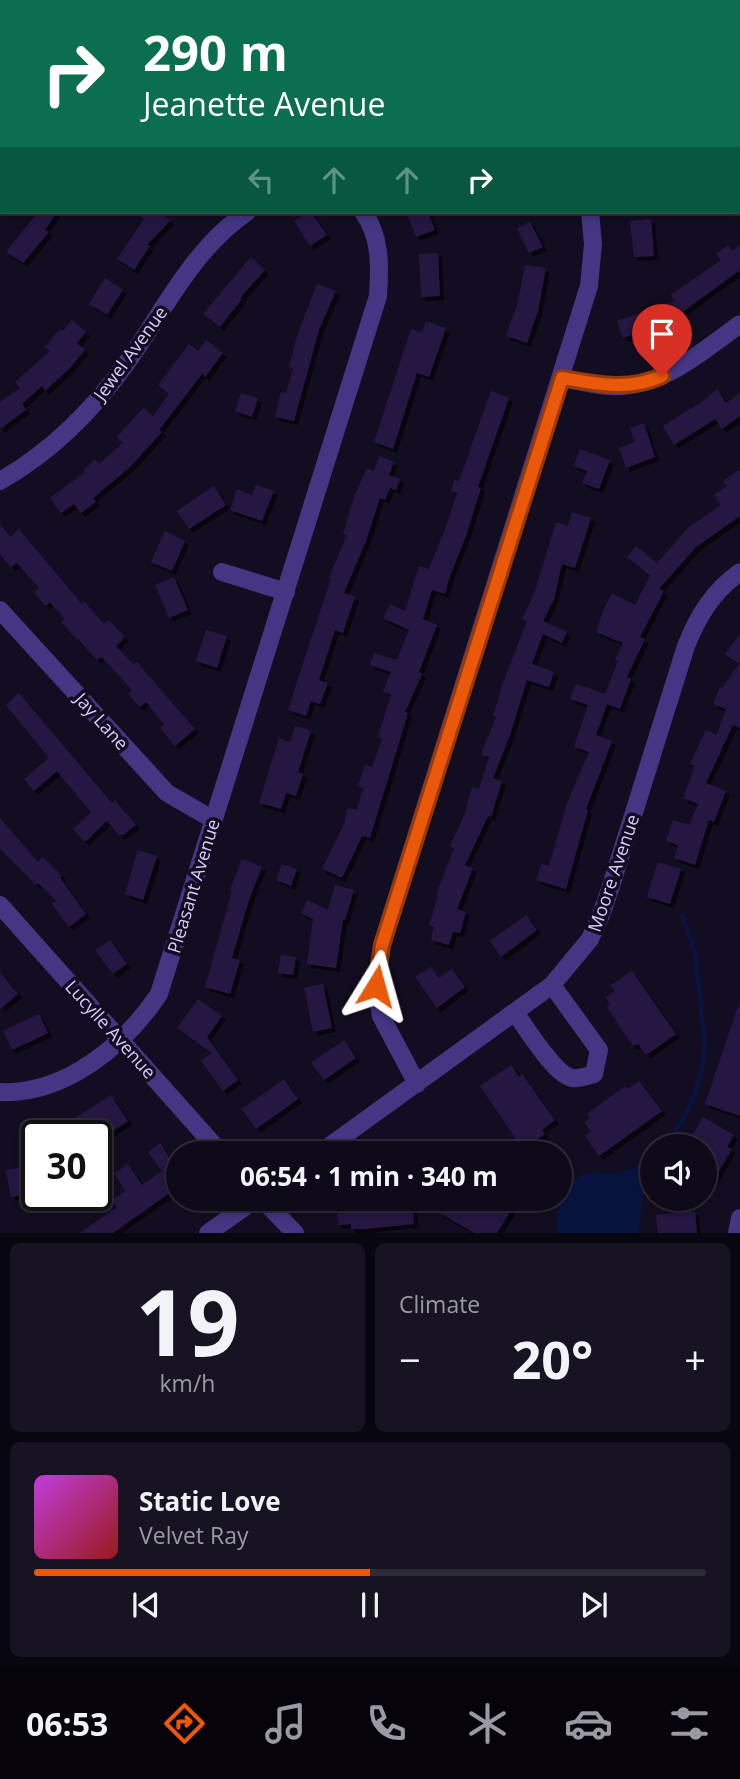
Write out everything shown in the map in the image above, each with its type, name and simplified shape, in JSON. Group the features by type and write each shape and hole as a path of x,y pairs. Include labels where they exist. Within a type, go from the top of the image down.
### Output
{"street":[{"name":"Jewel Avenue","path":"0,481 56,442 90,408 127,362 207,246 245,214"},
{"name":"Pleasant Avenue","path":"0,1092 48,1086 80,1070 121,1039 142,1019 159,994 378,296 380,270 377,242 364,214"},
{"path":"417,1084 382,1016 376,986 382,945 589,286 593,244 590,214"},
{"path":"562,378 612,386 646,383 678,368 740,324"},
{"path":"222,572 286,592"},
{"name":"Moore Avenue","path":"337,1141 552,985 590,939 601,915 694,626 715,592 740,572"},
{"name":"Jay Lane","path":"0,610 167,793 214,820"},
{"name":"Lucylle Avenue","path":"0,905 210,1141"},
{"path":"515,1013 560,1072 571,1078 594,1073 599,1050 552,985"},
{"path":"208,1233 239,1211"},
{"path":"274,1211 295,1233"},
{"path":"737,1233 740,1218"}],"shaded area":[{"path":"640,1165 639,1233 558,1233 557,1211 572,1211 572,1182 575,1179 584,1174 613,1174"}],"building":[{"path":"36,214 56,214 45,230 49,232 23,263 6,252"},
{"path":"138,214 163,214 170,221 147,245 150,246 134,270 117,259 144,219"},
{"path":"305,214 312,214 327,235 310,246 294,221"},
{"path":"407,214 429,214 435,230 416,237"},
{"path":"651,219 654,256 634,257 630,221"},
{"path":"530,222 543,247 529,253 517,228"},
{"path":"728,245 732,251 740,245 740,270 666,324 623,338 617,321 675,301 671,295 721,260 716,254"},
{"path":"438,253 440,296 421,297 419,254"},
{"path":"251,257 265,270 240,298 242,299 220,327 203,314"},
{"path":"525,265 546,268 538,311 527,343 506,336 518,302"},
{"path":"105,278 123,290 107,315 89,304"},
{"path":"317,284 336,291 319,330 294,421 275,417 281,392 286,393 293,368 289,367 297,336"},
{"path":"72,320 86,332 77,343 85,350 45,391 42,386 22,404 26,410 0,429 0,402 20,388 15,382 50,351 45,347 60,329 63,331"},
{"path":"426,321 446,328 429,377 417,373 393,449 374,442 411,329 422,333"},
{"path":"206,340 223,353 205,377 202,374 159,430 162,432 129,468 93,498 96,502 81,513 74,504 61,513 50,498 85,472 95,459 99,464 123,443 117,437 144,407 153,416 169,394 158,385 189,344 198,351"},
{"path":"717,389 726,403 740,393 740,416 722,429 715,419 674,445 663,426"},
{"path":"491,391 509,398 445,594 432,590 423,619 437,625 419,672 422,674 405,712 408,713 370,838 362,836 342,878 322,869 344,824 348,808 357,810 363,788 358,786 365,765 372,767 382,738 378,737 391,695 383,691 391,672 370,665 374,653 397,660 409,630 383,618 390,604 405,611 419,566 429,569 457,493 451,491 454,480 459,481"},
{"path":"241,393 258,398 252,417 235,411"},
{"path":"644,423 655,457 626,468 619,448 635,442 630,428"},
{"path":"580,449 610,460 599,489 582,483 587,471 574,466"},
{"path":"379,456 394,462 389,475 400,479 396,490 390,488 385,500 380,498 366,541 344,593 355,597 343,633 335,630 319,680 328,683 320,704 311,701 306,716 288,710 331,578 329,577 347,535 343,534 354,497 367,468 374,471"},
{"path":"740,469 740,516 696,547 659,589 664,591 640,637 645,639 627,677 631,679 620,709 607,704 596,735 612,741 586,809 588,810 566,889 536,880 541,864 549,866 567,803 589,752 574,747 588,705 570,699 576,684 605,694 623,643 596,632 604,609 612,593 635,605 650,576 627,557 636,546 657,563 689,527 721,505 714,495 727,486 723,481"},
{"path":"256,485 274,491 262,521 230,510 237,489 252,495"},
{"path":"214,486 226,505 189,529 177,511"},
{"path":"572,512 591,518 575,568 562,564 554,599 543,621 567,632 562,643 543,634 532,664 554,672 549,687 527,680 493,778 502,781 491,817 488,816 465,865 473,868 457,909 466,912 460,933 453,932 449,945 431,940 434,927 429,925 438,896 436,895 454,848 450,846 464,816 472,787 479,789 489,757 481,754 496,717 493,716 503,683 527,621 522,619 534,594 556,522 568,526"},
{"path":"0,524 11,537 19,529 82,604 84,601 104,624 109,620 125,637 116,646 134,665 137,662 195,729 175,746 160,728 164,724 146,702 140,707 128,694 132,690 114,670 101,657 97,660 61,622 65,619 50,602 46,606 34,592 39,588 17,563 11,567 0,554"},
{"path":"165,531 185,541 172,571 151,562"},
{"path":"174,577 188,610 169,618 155,585"},
{"path":"206,630 227,636 217,668 196,661"},
{"path":"740,634 740,728 733,725 706,783 726,791 714,822 709,820 695,865 674,858 678,845 666,841 673,820 689,825 698,804 683,798 695,766 690,764 706,730 717,735 726,709 713,704 720,687 722,688 739,664 725,654"},
{"path":"19,693 112,803 115,800 136,825 119,835 107,821 85,842 73,829 91,812 57,771 34,791 24,779 49,758 6,705"},
{"path":"295,726 311,731 298,772 303,774 296,796 286,793 281,809 259,803 279,738 290,742"},
{"path":"0,818 38,862 43,857 62,876 60,878 86,914 69,927 52,904 56,901 0,849"},
{"path":"138,850 157,856 143,900 125,894"},
{"path":"242,859 262,867 232,958 240,960 230,994 205,987 232,891 230,890"},
{"path":"658,862 681,869 670,904 647,897"},
{"path":"282,864 297,869 291,886 276,880"},
{"path":"335,885 354,890 343,920 336,968 307,964 313,919 301,913 307,900 328,910"},
{"path":"526,915 537,930 501,957 490,941"},
{"path":"110,940 127,964 113,974 95,950"},
{"path":"281,955 296,957 293,975 278,973"},
{"path":"431,967 439,978 452,969 465,987 437,1008 415,977"},
{"path":"632,971 676,1034 646,1055 638,1044 633,1046 607,1007 610,1004 606,997 615,991 611,985"},
{"path":"0,972 18,994 0,1009"},
{"path":"323,984 332,1028 313,1032 304,988"},
{"path":"198,999 222,1016 207,1037 238,1080 223,1091 201,1061 211,1053 177,1028"},
{"path":"740,1006 740,1116 705,1104"},
{"path":"39,1014 48,1033 12,1050 3,1031"},
{"path":"344,1040 356,1058 324,1080 311,1063"},
{"path":"511,1065 519,1077 522,1074 555,1120 542,1130 545,1134 535,1141 518,1141 480,1086"},
{"path":"284,1079 298,1099 256,1129 242,1109"},
{"path":"639,1081 662,1111 599,1156 585,1136 591,1132 584,1122 590,1118 587,1114 625,1086 628,1089"},
{"path":"111,1095 128,1121 112,1132 112,1120 72,1120"},
{"path":"703,1117 734,1135 727,1147 732,1149 717,1175 717,1134 693,1134"},
{"path":"160,1143 166,1152 166,1195 113,1233 80,1233 117,1207 112,1200 125,1191 114,1173 128,1164 142,1185 162,1171 148,1152"},
{"path":"21,1168 21,1195 11,1197 6,1170"},
{"path":"337,1211 413,1211 414,1224 365,1229 351,1229 351,1224 338,1225"},
{"path":"511,1211 497,1233 474,1233 438,1212"},
{"path":"695,1211 697,1233 658,1233 656,1215"}],"waterway":[{"path":"673,1134 694,1096 702,1069 705,1043 695,953 682,915"}],"route":[{"path":"376,986 382,945 562,378 612,386 646,383 662,376"}]}
